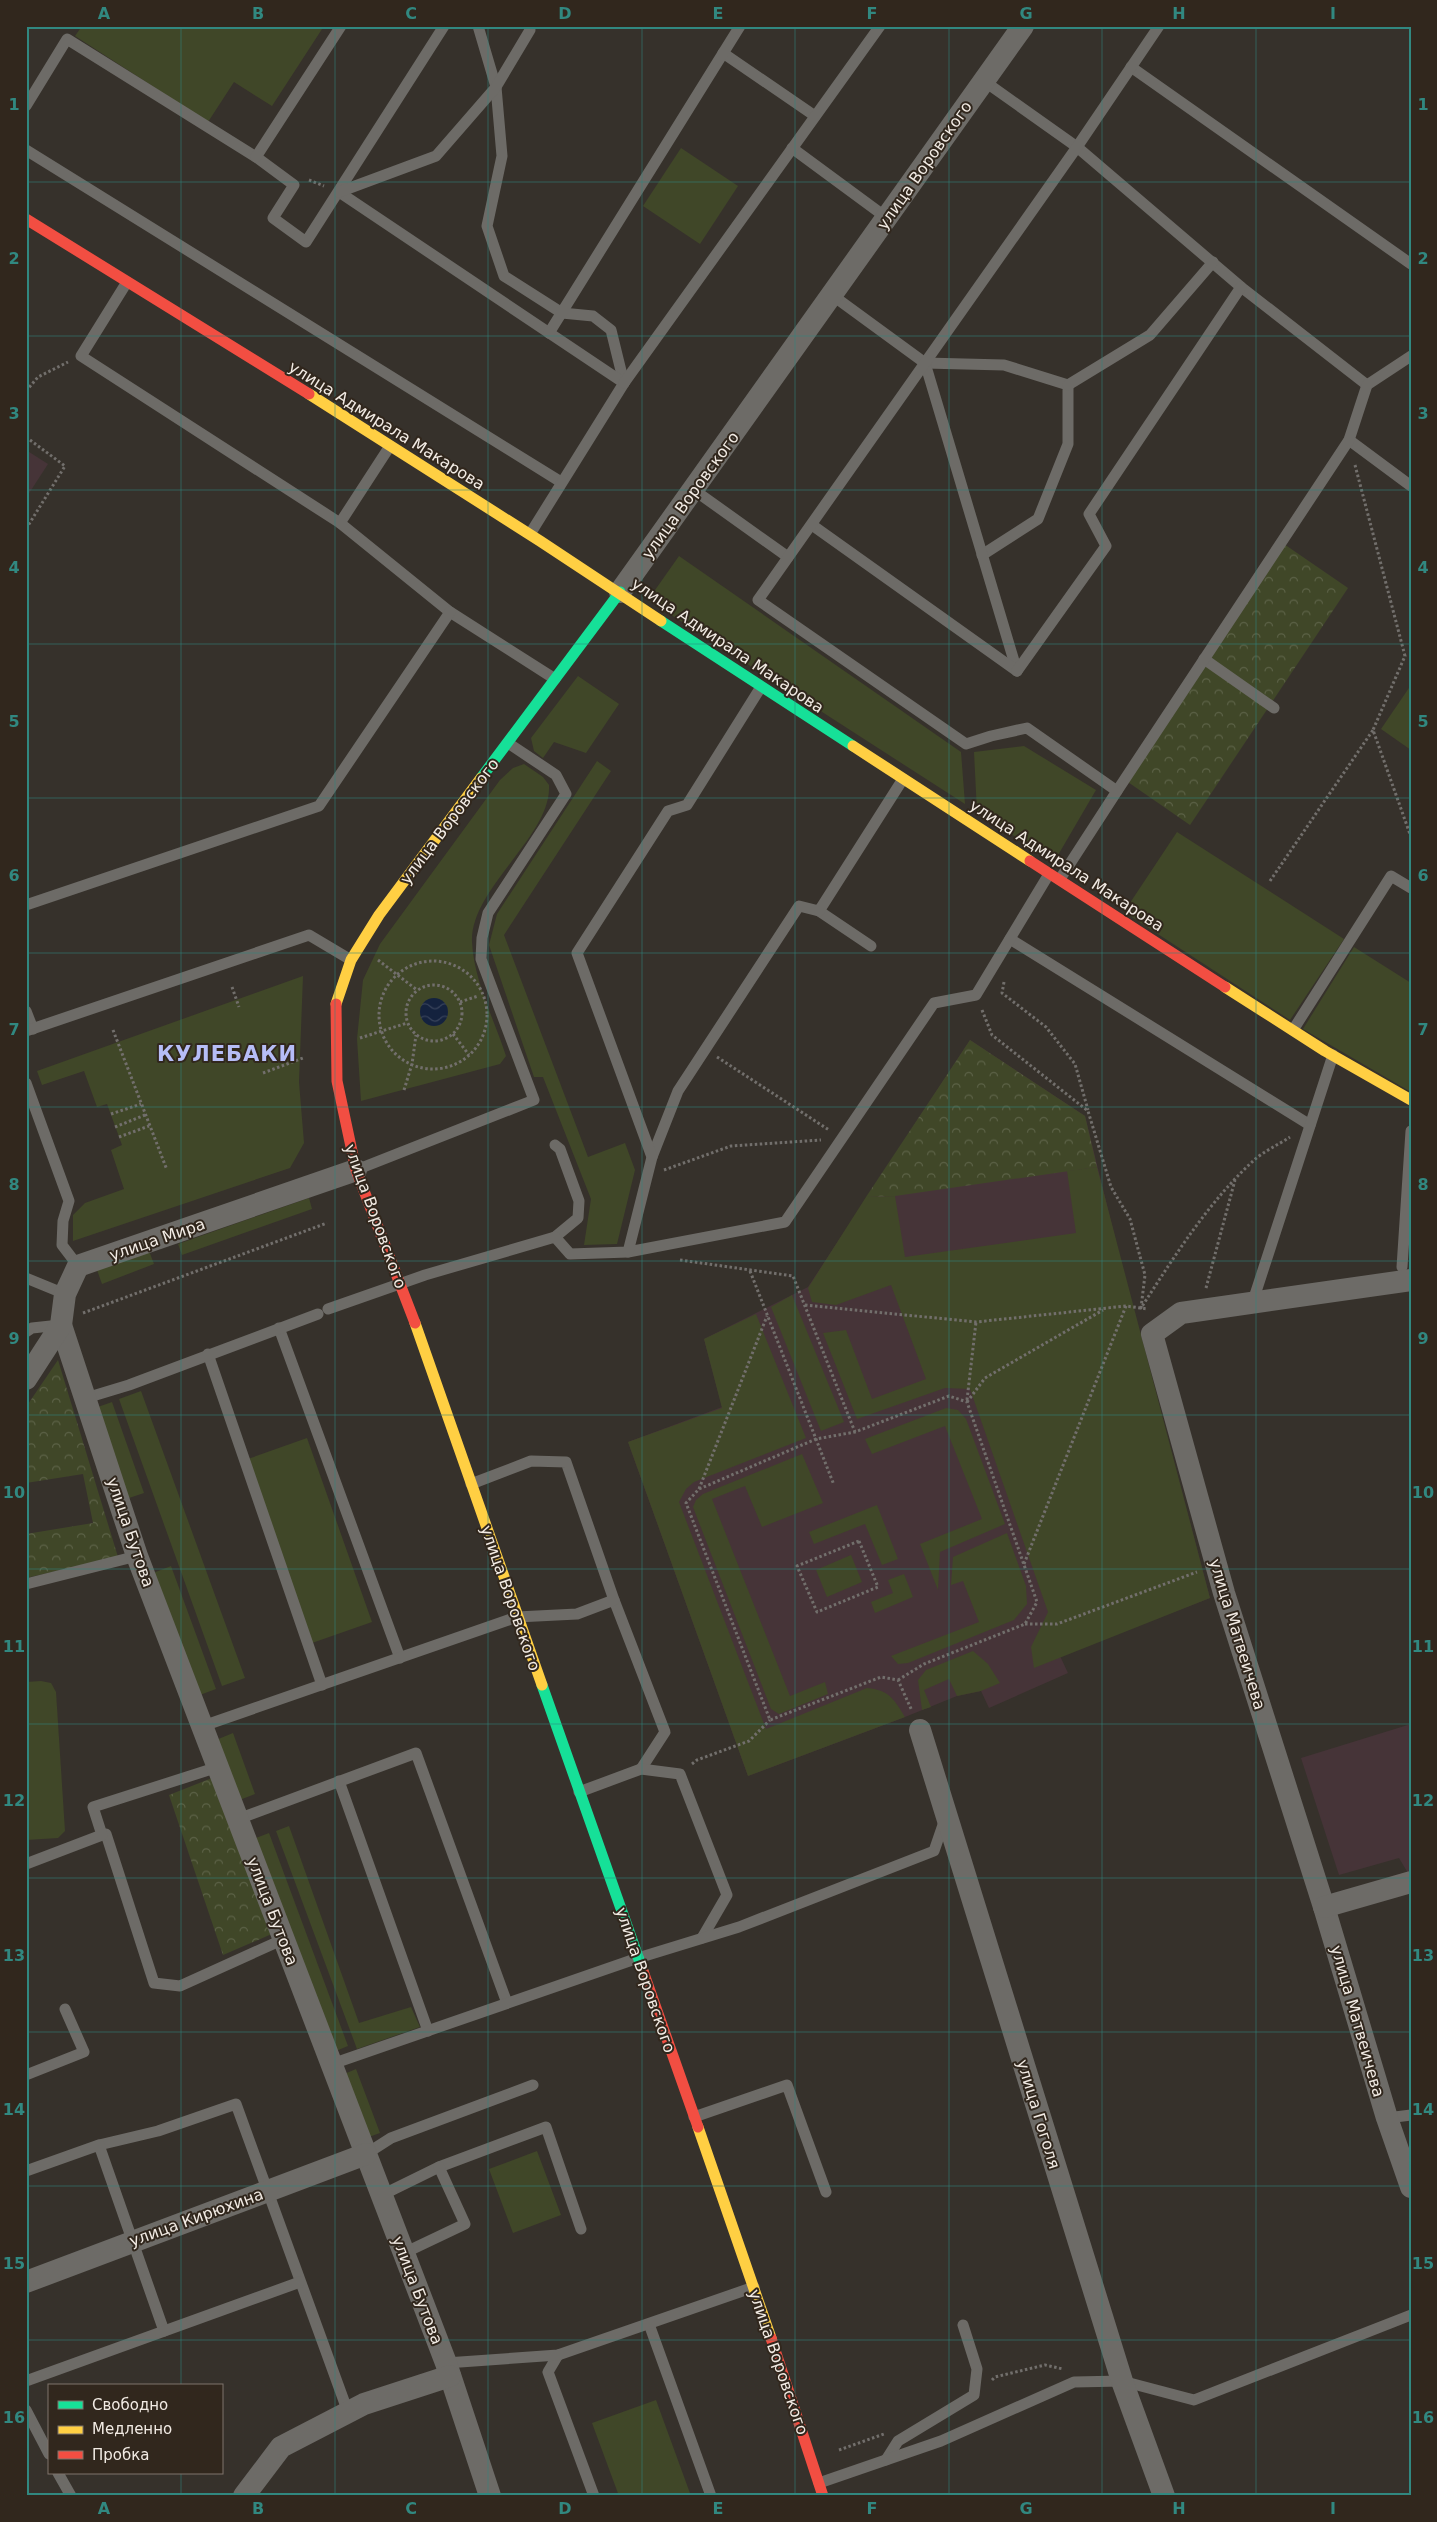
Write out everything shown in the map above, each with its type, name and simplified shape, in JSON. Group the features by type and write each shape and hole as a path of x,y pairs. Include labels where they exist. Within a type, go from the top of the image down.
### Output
{"street":[{"name":"улица Воровского","path":"823,2496 754,2287 401,1284 356,1170 337,1081 335,1007 351,960 380,915 694,490 1023,26"},
{"name":"улица Адмирала Макарова","path":"26,219 620,592 760,687 1293,1030 1411,1100"},
{"name":"улица Мира","path":"78,1266 356,1170"},
{"path":"26,1379 61,1326 65,1294 78,1266"},
{"name":"улица Матвеичева","path":"1406,1273 1252,1304 1190,1313 1152,1334 1216,1565 1324,1908 1387,2118 1411,2187"},
{"name":"улица Бутова","path":"61,1326 137,1556 448,2369 490,2496"},
{"name":"улица Гоголя","path":"920,1730 1122,2381 1164,2496"},
{"path":"1324,1908 1411,1882"},
{"name":"улица Кирюхина","path":"26,2282 366,2154"},
{"path":"244,2496 280,2447 364,2404 448,2369"}],"lane":[{"path":"256,156 341,26"},
{"path":"26,106 68,39 256,156 294,185 273,218 306,242 444,26"},
{"path":"478,26 496,87 502,156 487,226 504,276 562,313 592,316 610,330 624,383"},
{"path":"549,333 740,26"},
{"path":"529,534 624,383 880,26"},
{"path":"1117,791 1027,728 966,744 758,600 1077,147 1159,26"},
{"path":"339,192 436,156 496,87 529,28"},
{"path":"723,53 815,116"},
{"path":"1131,68 1411,264"},
{"path":"984,81 1077,147 1241,287 1368,385"},
{"path":"792,148 886,218"},
{"path":"26,150 561,482"},
{"path":"339,192 624,383"},
{"path":"832,295 925,363 1004,365 1068,385 1150,335 1213,262"},
{"path":"127,282 81,356 340,523 450,612 556,679"},
{"path":"1017,670 1106,546 1088,514 1241,287"},
{"path":"1059,880 1349,440 1368,385 1411,356"},
{"path":"925,363 1017,670"},
{"path":"982,555 1038,519 1068,444 1068,385"},
{"path":"1349,440 1411,486"},
{"path":"340,523 390,446"},
{"path":"694,490 788,557"},
{"path":"812,525 1017,670"},
{"path":"26,906 319,806 450,612"},
{"path":"1204,659 1274,708"},
{"path":"652,1157 577,953 668,811 687,805 760,687"},
{"path":"356,1170 534,1100 481,959 482,938 488,913 566,794 556,775 508,743"},
{"path":"819,911 903,779"},
{"path":"555,1237 570,1254 628,1252 785,1222 934,1003 976,995 1049,874"},
{"path":"1293,1030 1391,876 1411,888"},
{"path":"628,1252 652,1157 678,1091 799,906 819,911 872,946"},
{"path":"26,1012 30,1030 309,935 351,960"},
{"path":"1010,939 1310,1124"},
{"path":"1252,1304 1333,1055"},
{"path":"26,1084 69,1202 63,1221 62,1245 78,1266"},
{"path":"1406,1273 1411,1131"},
{"path":"86,1398 128,1385 323,1311 401,1284 555,1237 578,1218 579,1201 560,1149 555,1145"},
{"path":"26,1278 65,1294"},
{"path":"26,1332 32,1328 61,1326"},
{"path":"279,1328 400,1658"},
{"path":"208,1354 322,1685"},
{"path":"471,1484 531,1461 566,1462 614,1600 665,1732 640,1769"},
{"path":"26,1584 137,1556"},
{"path":"203,1726 517,1617 577,1614 614,1600"},
{"path":"238,1819 416,1753 507,2003"},
{"path":"102,1836 93,1806 218,1767"},
{"path":"579,1792 640,1769 680,1774 726,1895 702,1938"},
{"path":"340,1781 428,2030"},
{"path":"332,2064 638,1958 739,1928 934,1851 946,1815"},
{"path":"26,1864 106,1834 154,1983 180,1986 284,1939"},
{"path":"26,2075 84,2052 65,2009"},
{"path":"366,2154 391,2138 533,2085"},
{"path":"694,2117 787,2085 826,2192"},
{"path":"26,2171 99,2145 158,2130 236,2104 348,2412"},
{"path":"1387,2118 1411,2115"},
{"path":"382,2195 439,2168 546,2127 581,2229"},
{"path":"99,2145 164,2331"},
{"path":"404,2253 465,2224 439,2168"},
{"path":"26,2381 300,2282"},
{"path":"448,2369 558,2355 754,2287"},
{"path":"819,2483 941,2441 1074,2382 1122,2381 1194,2400 1411,2315"},
{"path":"649,2324 711,2496"},
{"path":"886,2460 898,2441 974,2395 977,2369 963,2325"},
{"path":"558,2355 548,2372 594,2496"},
{"path":"26,2410 48,2452"},
{"path":"59,2474 71,2496"}],"path":[{"path":"26,391 38,377 81,356"},
{"path":"26,438 65,466 26,529"},
{"path":"1270,881 1373,730 1405,656 1349,440"},
{"path":"1373,730 1411,837"},
{"path":"374,956 417,990"},
{"path":"432,961 450,963 474,978 483,994 487,1011 486,1027 480,1042 469,1055 456,1064 442,1068 427,1068 412,1064 399,1057 389,1046 382,1032 379,1016 381,1000 388,986 398,974 414,964 432,961"},
{"path":"1005,975 1002,993 1046,1027 1075,1064 1110,1187 1130,1219 1145,1275 1141,1308"},
{"path":"435,984 445,987 460,1002 462,1019 453,1034 439,1041 431,1041 416,1035 407,1023 406,1005 417,990 435,984"},
{"path":"232,987 240,1007"},
{"path":"460,1002 483,994"},
{"path":"976,995 992,1035 1088,1111"},
{"path":"357,1038 407,1023"},
{"path":"113,1030 167,1170"},
{"path":"453,1034 469,1055"},
{"path":"404,1090 412,1064 416,1035"},
{"path":"705,1049 842,1139"},
{"path":"263,1073 303,1058"},
{"path":"111,1114 141,1104"},
{"path":"115,1127 145,1116"},
{"path":"1141,1308 1217,1198 1253,1160 1310,1124"},
{"path":"119,1137 149,1126"},
{"path":"647,1176 731,1146 842,1139"},
{"path":"804,1306 976,1322 1126,1306 1190,1313 1222,1235 1235,1180"},
{"path":"82,1313 327,1223"},
{"path":"675,1259 793,1276 855,1432"},
{"path":"750,1270 834,1486"},
{"path":"1024,1565 1126,1306"},
{"path":"967,1402 985,1378 1104,1309"},
{"path":"767,1316 699,1489 686,1504 770,1720"},
{"path":"976,1322 967,1402 1037,1602 1025,1624"},
{"path":"699,1489 816,1439 855,1432 949,1396 967,1402"},
{"path":"858,1540 878,1586 817,1612 798,1566 858,1540"},
{"path":"680,1774 697,1760 749,1740 770,1720 881,1677 898,1680 924,1664 1025,1624 1058,1624 1216,1565"},
{"path":"898,1680 920,1730"},
{"path":"974,2395 995,2377 1045,2365 1064,2369"}],"shaded area":[{"path":"26,450 48,464 26,498"},
{"path":"970,1040 1085,1116 1124,1274 1210,1598 1060,1656 1068,1673 989,1708 981,1691 957,1696 748,1776 628,1442 722,1407 704,1339 808,1287"},
{"path":"1411,1724 1411,1872 1408,1873 1399,1858 1339,1875 1301,1758"}],"green space":[{"path":"82,26 324,26 272,106 234,82 208,122 75,36"},
{"path":"681,148 738,186 700,244 643,206"},
{"path":"1281,542 1348,588 1190,825 1125,780"},
{"path":"679,556 961,752 965,804 648,600"},
{"path":"578,676 619,704 586,753 554,742 543,758 534,751 531,738"},
{"path":"1411,685 1411,750 1381,729"},
{"path":"1024,746 1096,790 1054,862 977,812 974,752"},
{"path":"597,761 611,771 504,935 588,1157 625,1143 635,1170 617,1244 584,1245 591,1199 543,1077 534,1077 489,945 497,914"},
{"path":"524,764 543,777 549,785 546,804 538,823 484,902 475,922 472,942 480,985 506,1056 500,1064 361,1101 357,1039 363,980 380,944 500,780 513,768"},
{"path":"1177,832 1344,939 1290,1020 1124,912"},
{"path":"1354,947 1411,983 1411,1092 1303,1029"},
{"path":"303,976 299,1082 304,1143 290,1168 73,1241 73,1215 85,1203 124,1189 111,1150 122,1145 107,1104 97,1107 84,1071 42,1085 37,1071"},
{"path":"970,1040 1085,1116 1097,1167 895,1196 866,1197"},
{"path":"1097,1167 1210,1598 1034,1668 1031,1647 1048,1612 970,1389 945,1388 857,1419 823,1333 846,1330 872,1399 926,1379 891,1285 836,1305 812,1302 808,1288 866,1197 895,1196 905,1257 1076,1233 1067,1171"},
{"path":"309,1198 312,1209 182,1255 178,1244"},
{"path":"149,1251 154,1264 102,1284 97,1270"},
{"path":"792,1295 844,1422 821,1431 771,1307"},
{"path":"756,1314 806,1438 694,1482 686,1489 679,1502 766,1729 867,1688 881,1691 890,1696 905,1717 748,1776 628,1442 722,1408 704,1339"},
{"path":"58,1360 118,1557 26,1578 26,1534 93,1523 83,1474 26,1483 26,1407"},
{"path":"141,1391 245,1678 222,1686 119,1399"},
{"path":"112,1402 144,1493 126,1499 95,1408"},
{"path":"946,1408 958,1410 966,1419 1005,1524 940,1552 938,1590 920,1544 982,1519 945,1426 872,1454 865,1439"},
{"path":"307,1438 372,1622 312,1643 248,1459"},
{"path":"802,1454 823,1503 762,1527 745,1486 712,1499 790,1696 825,1682 828,1694 779,1714 771,1709 693,1507 696,1500 703,1494"},
{"path":"877,1505 898,1559 882,1565 865,1524 814,1544 809,1532"},
{"path":"1007,1533 1026,1586 1027,1604 1014,1620 908,1663 898,1664 891,1656 979,1622 963,1581 951,1585 953,1557"},
{"path":"851,1555 862,1582 827,1597 816,1570"},
{"path":"171,1566 216,1689 197,1696 153,1573"},
{"path":"904,1574 913,1597 875,1613 871,1602 893,1593 888,1580"},
{"path":"973,1651 988,1664 1000,1683 981,1691 957,1696 949,1679 924,1690 931,1707 922,1710 918,1680 926,1670"},
{"path":"41,1681 51,1683 56,1692 65,1831 58,1838 26,1840 26,1682"},
{"path":"233,1733 255,1794 237,1801 216,1740"},
{"path":"212,1778 274,1933 223,1955 169,1795"},
{"path":"289,1826 359,2023 411,2007 420,2027 357,2049 276,1831"},
{"path":"269,1833 348,2046 331,2053 253,1839"},
{"path":"356,2069 380,2133 366,2138 342,2075"},
{"path":"537,2151 561,2215 513,2233 489,2169"},
{"path":"656,2400 691,2496 619,2496 592,2423"}],"water":[{"path":"434,998 444,1002 448,1012 444,1022 434,1026 424,1022 420,1012 424,1002"}],"traffic: fast":[{"path":"481,778 620,592"},
{"path":"661,621 853,746"},
{"path":"542,1685 643,1971"}],"traffic: slow":[{"path":"309,394 540,541 661,621"},
{"path":"853,746 1030,861"},
{"path":"336,1004 351,960 379,915 481,778"},
{"path":"1225,987 1325,1051 1411,1100"},
{"path":"415,1323 542,1685"},
{"path":"698,2127 771,2338"}],"traffic: jam":[{"path":"26,219 309,394"},
{"path":"1030,861 1225,987"},
{"path":"336,1004 337,1081 356,1170 415,1323"},
{"path":"643,1971 698,2127"},
{"path":"771,2338 823,2496"}],"district":[{"name":"КУЛЕБАКИ","path":"227,1054"}]}
